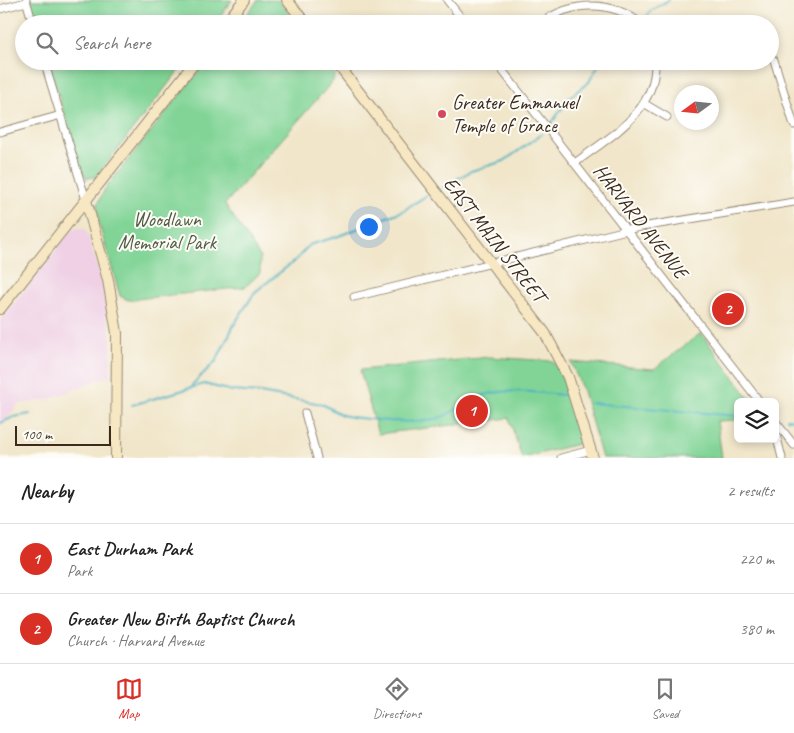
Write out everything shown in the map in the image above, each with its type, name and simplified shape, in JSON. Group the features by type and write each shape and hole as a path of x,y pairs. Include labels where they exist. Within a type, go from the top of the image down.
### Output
{"street":[{"path":"233,15 244,0"},
{"path":"287,0 299,15"},
{"path":"447,0 459,15"},
{"path":"0,9 26,1 30,15"},
{"path":"553,15 572,2 594,2 617,6 632,15"},
{"path":"47,70 108,280 116,324 116,458"},
{"path":"0,308 189,70"},
{"name":"EAST MAIN STREET","path":"342,70 532,314 559,357 577,400 592,454"},
{"name":"HARVARD AVENUE","path":"502,70 757,398"},
{"path":"575,163 626,123 645,104 653,83 654,70"},
{"path":"777,70 794,125"},
{"path":"645,104 667,117"},
{"path":"0,132 60,115"},
{"path":"354,297 626,230 794,202"},
{"path":"305,413 317,458"},
{"path":"779,426 794,445"},
{"path":"778,443 782,458"},
{"path":"561,458 592,454"}],"shaded area":[{"path":"84,228 87,232 101,278 111,339 111,375 47,400 19,404 0,426 0,321 71,231"}],"green space":[{"path":"29,0 232,0 221,15 34,15"},
{"path":"258,0 278,0 290,15 246,15"},
{"name":"Woodlawn Memorial Park","path":"51,70 179,70 96,177 87,178 82,172"},
{"name":"Woodlawn Memorial Park","path":"200,70 333,70 335,74 333,81 225,204 260,257 260,273 245,287 128,300 120,296 99,224 97,205 105,189"},
{"path":"701,333 749,398 734,398 734,420 717,421 722,458 602,458 583,391 571,362 654,369"},
{"path":"489,357 553,361 566,385 582,443 522,458 509,418 378,434 360,370"}],"waterway":[{"path":"648,15 650,11 669,0"},
{"path":"551,124 570,97 589,82 596,70"},
{"path":"443,187 471,171 504,161 542,134"},
{"path":"192,385 216,361 235,323 255,292 297,259 309,245 339,236 405,210 427,195"},
{"path":"132,405 204,384 232,391 260,393 322,404 342,415 351,417 412,422 439,418 481,396 491,393 523,391 565,395"},
{"path":"591,403 734,416"},
{"path":"0,423 14,417 30,414"},
{"path":"787,419 794,420"}],"place":[{"name":"Greater Emmanuel Temple of Grace","path":"442,114"},
{"name":"Greater New Birth Baptist Church","path":"728,309"},
{"name":"East Durham Park","path":"472,411"}]}
